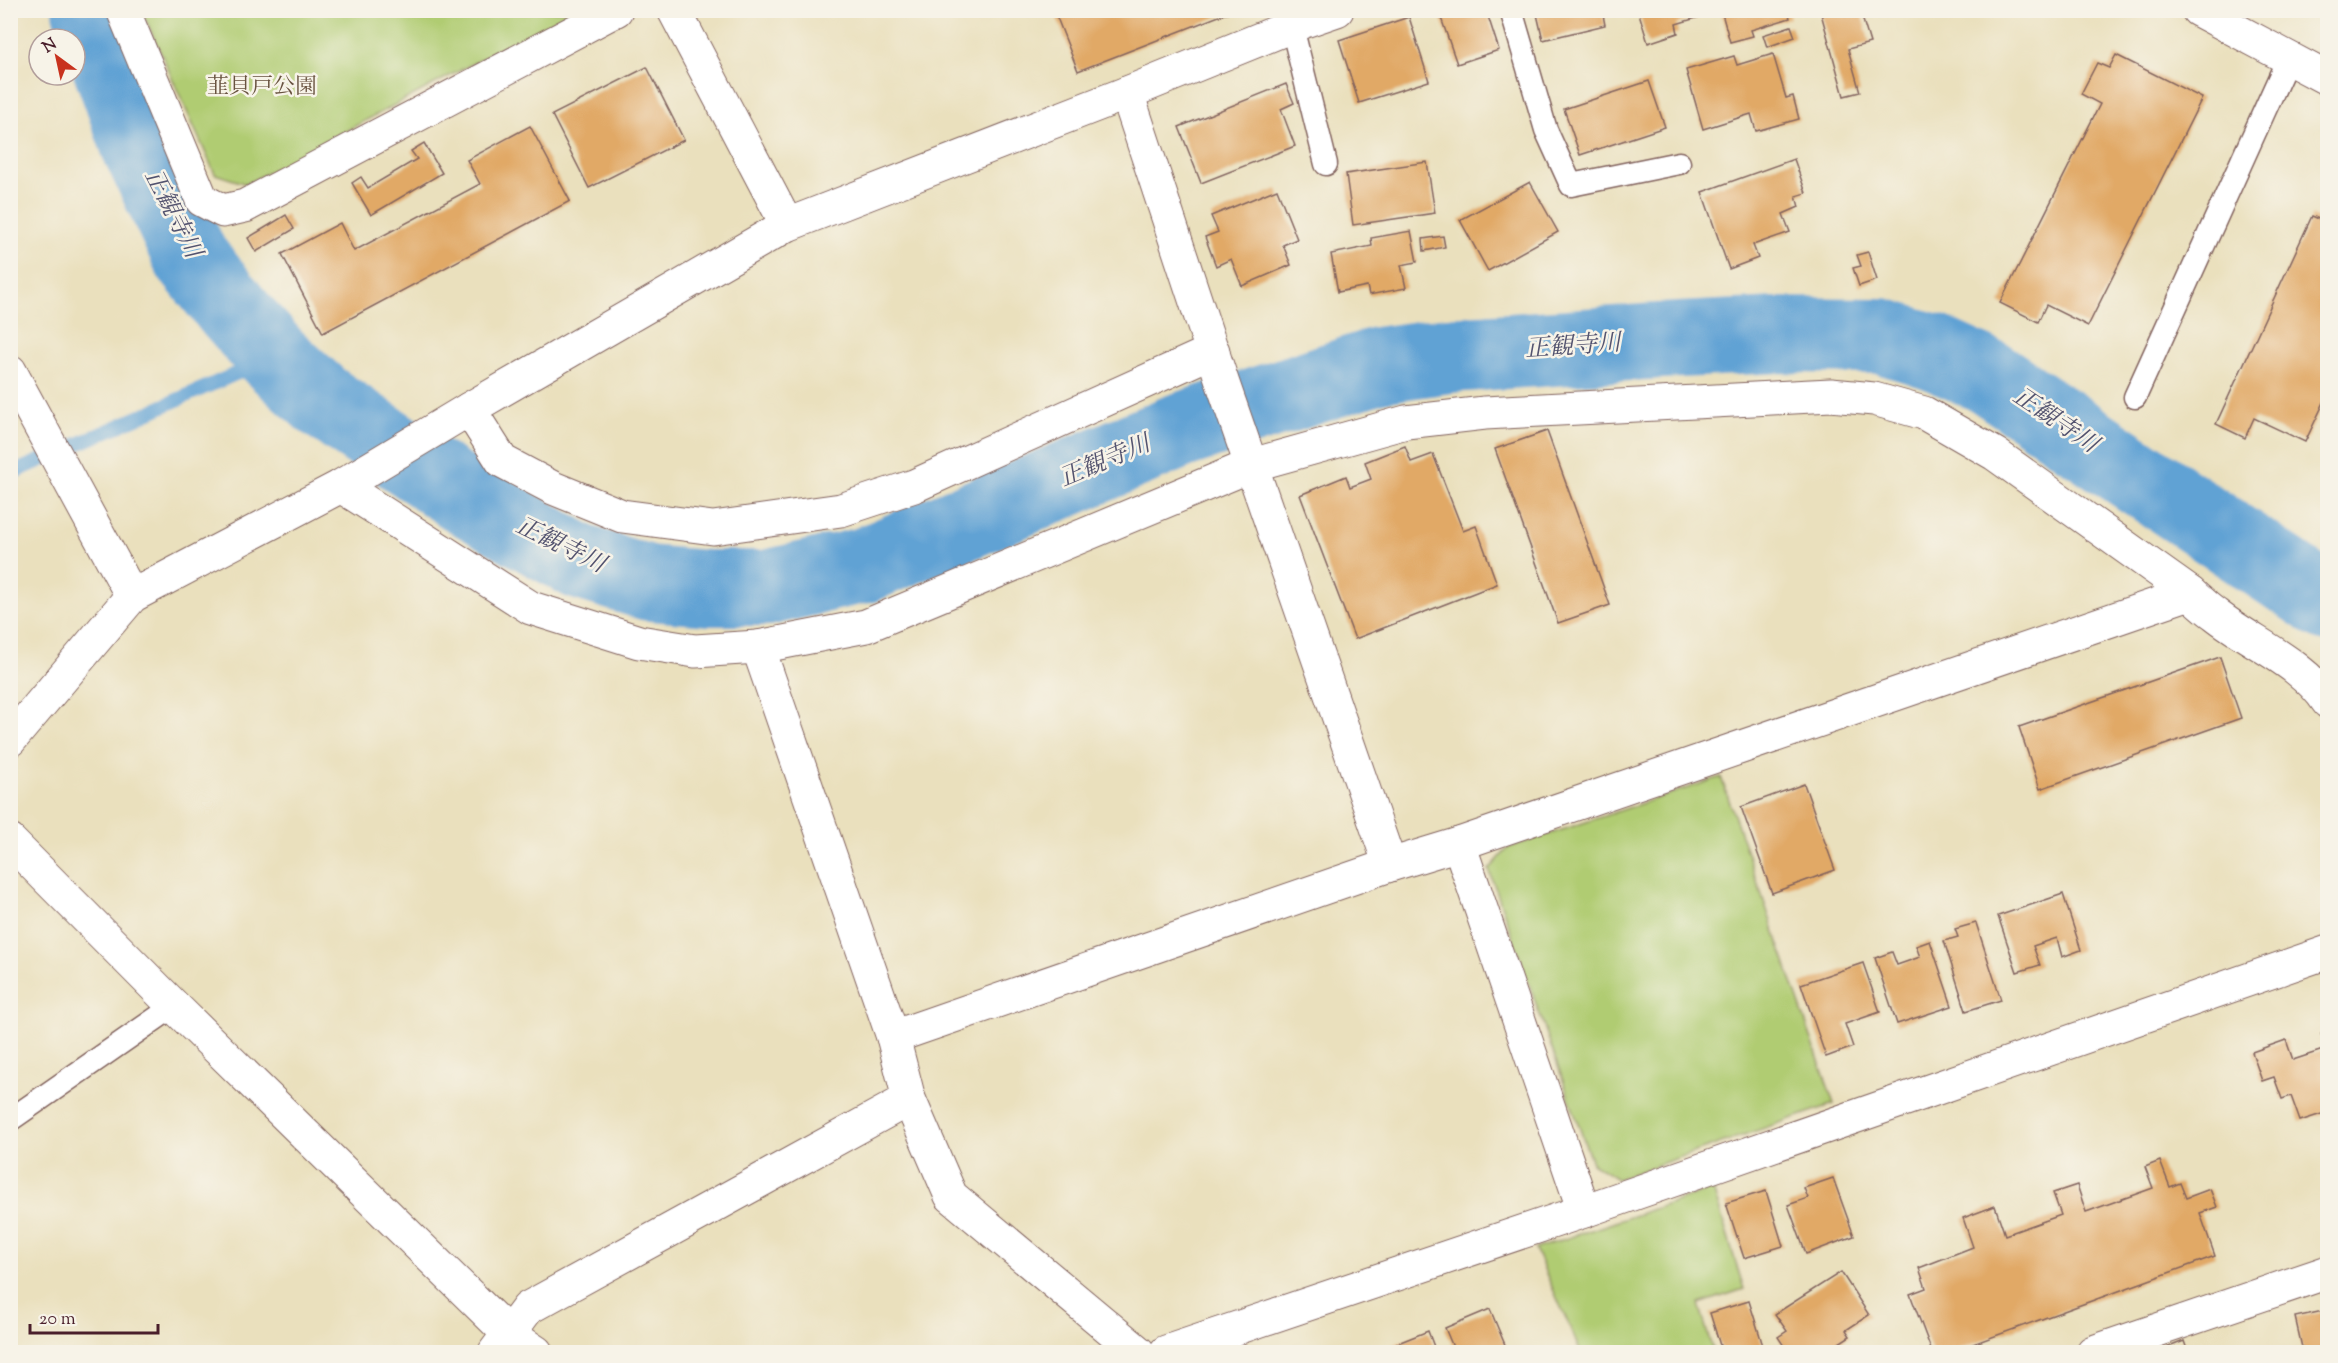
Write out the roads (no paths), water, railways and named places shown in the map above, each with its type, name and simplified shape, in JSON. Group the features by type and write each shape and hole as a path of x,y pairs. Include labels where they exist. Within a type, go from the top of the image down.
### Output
{"street":[{"path":"123,10 202,200 223,211 245,206 616,10"},
{"path":"674,10 787,225"},
{"path":"10,740 132,596 354,478 787,225 1127,93 1298,20 1337,10"},
{"path":"2198,10 2328,79"},
{"path":"1127,93 1223,384 1390,865"},
{"path":"469,409 502,460 553,488 622,516 713,528 841,510 914,486 1213,351"},
{"path":"10,371 132,596"},
{"path":"354,478 531,608 639,642 695,651 758,647 866,626 1250,457 1406,422 1497,413 1831,395 1874,399 1924,413 1995,454 2286,663 2319,689 2328,702"},
{"path":"893,1037 2190,593"},
{"path":"758,647 893,1037 909,1099 951,1196 1138,1353"},
{"path":"10,841 513,1346 528,1308 909,1099"},
{"path":"1460,844 1584,1211"},
{"path":"1166,1353 1584,1211 2328,952"},
{"path":"2093,1353 2328,1272"}],"lane":[{"path":"1511,10 1546,130 1571,185 1680,163"},
{"path":"1298,20 1326,164"},
{"path":"2135,397 2288,59"},
{"path":"10,1120 174,1006"}],"waterway":[{"name":"正観寺川","path":"90,10 139,146 191,258 233,311 274,357 321,400 468,499 580,562 649,583 708,588 766,588 865,565 1179,431 1378,365 1449,355 1659,341 1778,335 1882,336 1934,352 1989,377 2328,604"},
{"path":"10,474 274,357"}],"park label":[{"name":"韮貝戸公園","path":"262,88"}]}
